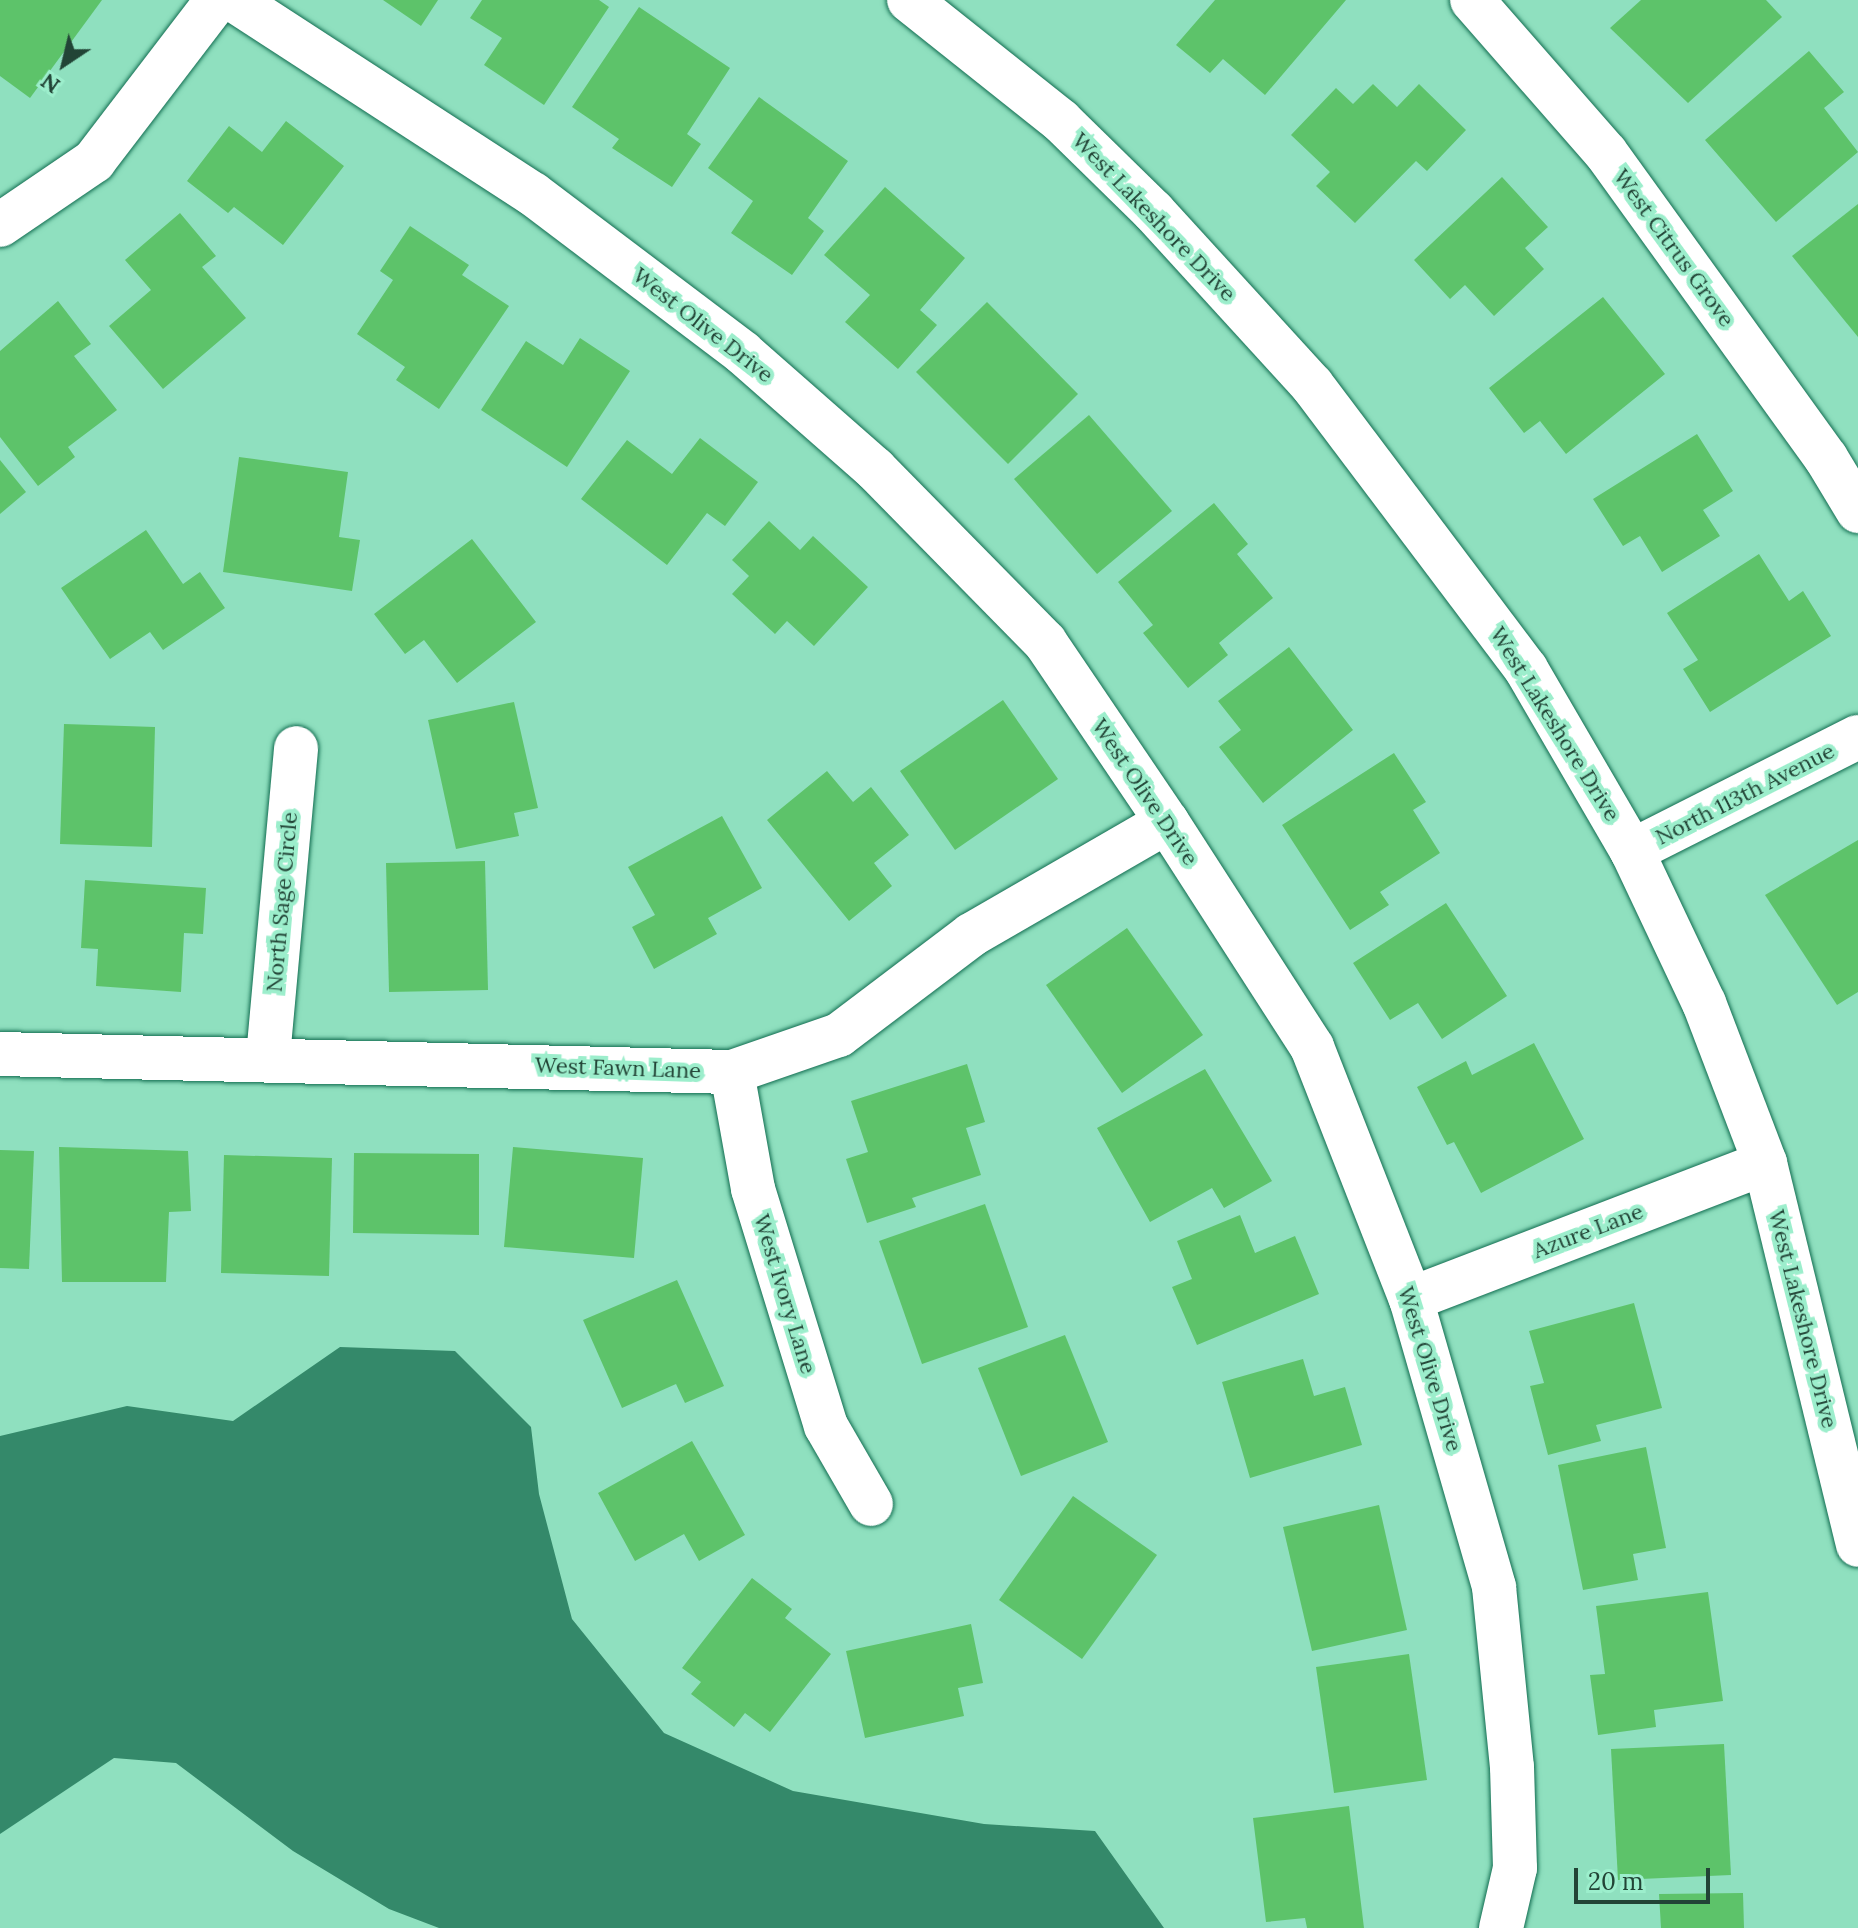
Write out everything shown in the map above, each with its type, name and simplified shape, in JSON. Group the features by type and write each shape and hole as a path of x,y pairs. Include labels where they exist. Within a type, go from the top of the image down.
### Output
{"street":[{"path":"0,225 94,161 217,0"},
{"name":"West Olive Drive","path":"234,0 533,194 743,353 875,469 1045,642 1167,822 1312,1047 1411,1299 1494,1587 1512,1767 1515,1868 1501,1928"},
{"name":"West Lakeshore Drive","path":"909,0 1061,121 1153,211 1312,385 1526,669 1632,851 1704,1003 1765,1163 1858,1545"},
{"name":"West Citrus Grove","path":"1472,0 1606,153 1826,458 1858,511"},
{"name":"North 113th Avenue","path":"1632,851 1858,737"},
{"name":"North Sage Circle","path":"268,1057 296,748"},
{"name":"West Fawn Lane","path":"0,1054 268,1057 732,1072 839,1035 971,935 1167,822"},
{"name":"West Ivory Lane","path":"732,1072 753,1189 826,1426 871,1504"},
{"name":"Azure Lane","path":"1411,1299 1765,1163"}],"shaded area":[{"path":"340,1347 455,1351 531,1427 539,1494 572,1619 664,1733 793,1791 984,1824 1095,1831 1164,1928 439,1928 389,1909 293,1851 176,1763 114,1758 0,1834 0,1436 127,1406 233,1421"}],"building":[{"path":"0,0 102,0 30,98 0,76"},
{"path":"383,0 438,0 421,26"},
{"path":"482,0 599,0 609,7 544,105 484,65 502,38 470,18"},
{"path":"1215,0 1346,0 1265,95 1223,59 1210,73 1176,45"},
{"path":"1641,0 1766,0 1782,17 1688,103 1610,28"},
{"path":"639,7 730,68 687,134 701,144 672,187 612,148 619,139 572,107"},
{"path":"1809,51 1844,92 1824,108 1858,152 1776,222 1705,140"},
{"path":"1373,84 1397,107 1419,84 1466,130 1427,171 1416,161 1355,223 1316,186 1330,172 1291,135 1336,88 1353,104"},
{"path":"759,97 848,161 808,218 824,231 792,275 731,233 753,201 708,168"},
{"path":"286,121 344,166 283,245 234,207 228,213 187,181 229,126 262,152"},
{"path":"1502,177 1548,227 1525,248 1544,269 1494,316 1465,285 1450,299 1414,260"},
{"path":"885,187 965,258 920,310 937,325 898,369 845,322 870,295 824,255"},
{"path":"1858,204 1858,337 1792,256"},
{"path":"180,213 216,256 202,267 246,318 163,389 109,326 151,290 125,260"},
{"path":"410,226 469,265 462,275 509,306 439,409 396,380 405,367 357,334 393,280 380,271"},
{"path":"1603,297 1665,374 1566,454 1540,421 1524,433 1489,388"},
{"path":"58,301 91,344 74,356 117,410 68,447 75,457 38,486 0,437 0,351"},
{"path":"987,302 1078,394 1008,464 916,372"},
{"path":"580,338 630,371 567,467 481,410 526,341 563,365"},
{"path":"1089,415 1172,511 1097,574 1014,479"},
{"path":"1697,434 1733,491 1703,510 1720,536 1662,572 1640,536 1623,546 1593,499"},
{"path":"700,438 758,482 725,526 707,513 667,565 581,499 627,440 672,474"},
{"path":"239,457 348,472 339,537 360,540 352,591 223,572"},
{"path":"0,460 26,492 0,514"},
{"path":"1214,503 1248,544 1237,554 1273,598 1219,643 1228,655 1188,688 1143,633 1153,625 1118,582"},
{"path":"769,521 800,550 813,536 868,587 814,646 787,621 775,634 732,594 749,576 732,560"},
{"path":"146,530 183,584 200,572 225,608 163,650 150,632 110,659 61,588"},
{"path":"472,539 536,622 457,683 424,640 405,654 374,614"},
{"path":"1759,554 1789,601 1803,591 1831,636 1710,712 1683,669 1698,660 1667,613"},
{"path":"1289,647 1353,730 1263,803 1219,747 1241,730 1218,701"},
{"path":"1003,700 1058,779 955,850 900,771"},
{"path":"514,702 538,808 514,813 519,836 456,849 428,720"},
{"path":"64,724 155,727 152,847 60,844"},
{"path":"1394,753 1426,802 1413,810 1440,853 1380,892 1389,905 1350,930 1282,825"},
{"path":"827,771 853,802 871,787 909,835 874,863 892,886 849,921 767,820"},
{"path":"722,816 762,888 708,918 717,934 654,969 632,927 655,915 628,867"},
{"path":"1858,840 1858,992 1837,1005 1765,895"},
{"path":"485,861 488,990 389,992 386,863"},
{"path":"85,880 206,888 203,934 184,933 181,992 96,986 98,949 81,948"},
{"path":"1446,903 1507,996 1442,1039 1418,1003 1390,1020 1353,963"},
{"path":"1127,928 1203,1035 1122,1093 1046,985"},
{"path":"1534,1043 1584,1139 1481,1193 1454,1142 1447,1145 1417,1087 1466,1061 1472,1075"},
{"path":"967,1064 985,1122 966,1128 981,1175 912,1198 916,1207 867,1223 846,1159 868,1152 851,1101"},
{"path":"1205,1069 1272,1181 1224,1208 1212,1188 1150,1222 1097,1128"},
{"path":"59,1147 188,1151 191,1211 169,1212 166,1282 62,1282"},
{"path":"513,1147 643,1158 634,1258 504,1247"},
{"path":"0,1150 34,1151 29,1269 0,1268"},
{"path":"354,1153 479,1154 479,1235 353,1233"},
{"path":"224,1155 332,1158 329,1276 221,1273"},
{"path":"985,1204 1028,1327 922,1364 879,1241"},
{"path":"1240,1215 1255,1253 1295,1236 1319,1294 1197,1345 1172,1287 1192,1279 1177,1241"},
{"path":"677,1280 724,1386 685,1403 676,1384 622,1408 583,1320"},
{"path":"1634,1303 1662,1408 1596,1425 1601,1441 1548,1455 1530,1386 1544,1383 1529,1331"},
{"path":"1065,1335 1108,1442 1021,1476 978,1368"},
{"path":"1303,1359 1314,1396 1345,1387 1362,1445 1250,1478 1222,1382"},
{"path":"692,1441 745,1535 699,1561 684,1534 635,1561 598,1493"},
{"path":"1646,1447 1666,1548 1633,1554 1638,1580 1583,1590 1558,1465"},
{"path":"1073,1496 1157,1555 1082,1659 999,1600"},
{"path":"1379,1505 1407,1630 1312,1651 1283,1527"},
{"path":"752,1578 792,1609 785,1618 831,1654 770,1732 745,1713 734,1727 691,1694 701,1682 682,1668"},
{"path":"1708,1592 1723,1701 1654,1710 1656,1727 1598,1735 1590,1675 1605,1674 1596,1606"},
{"path":"971,1624 983,1683 958,1688 964,1716 865,1738 846,1651"},
{"path":"1409,1654 1427,1780 1334,1793 1316,1667"},
{"path":"1724,1744 1731,1875 1618,1880 1611,1749"},
{"path":"1349,1806 1364,1928 1307,1928 1305,1918 1266,1922 1253,1818"},
{"path":"1743,1893 1744,1928 1661,1928 1659,1894"}]}
